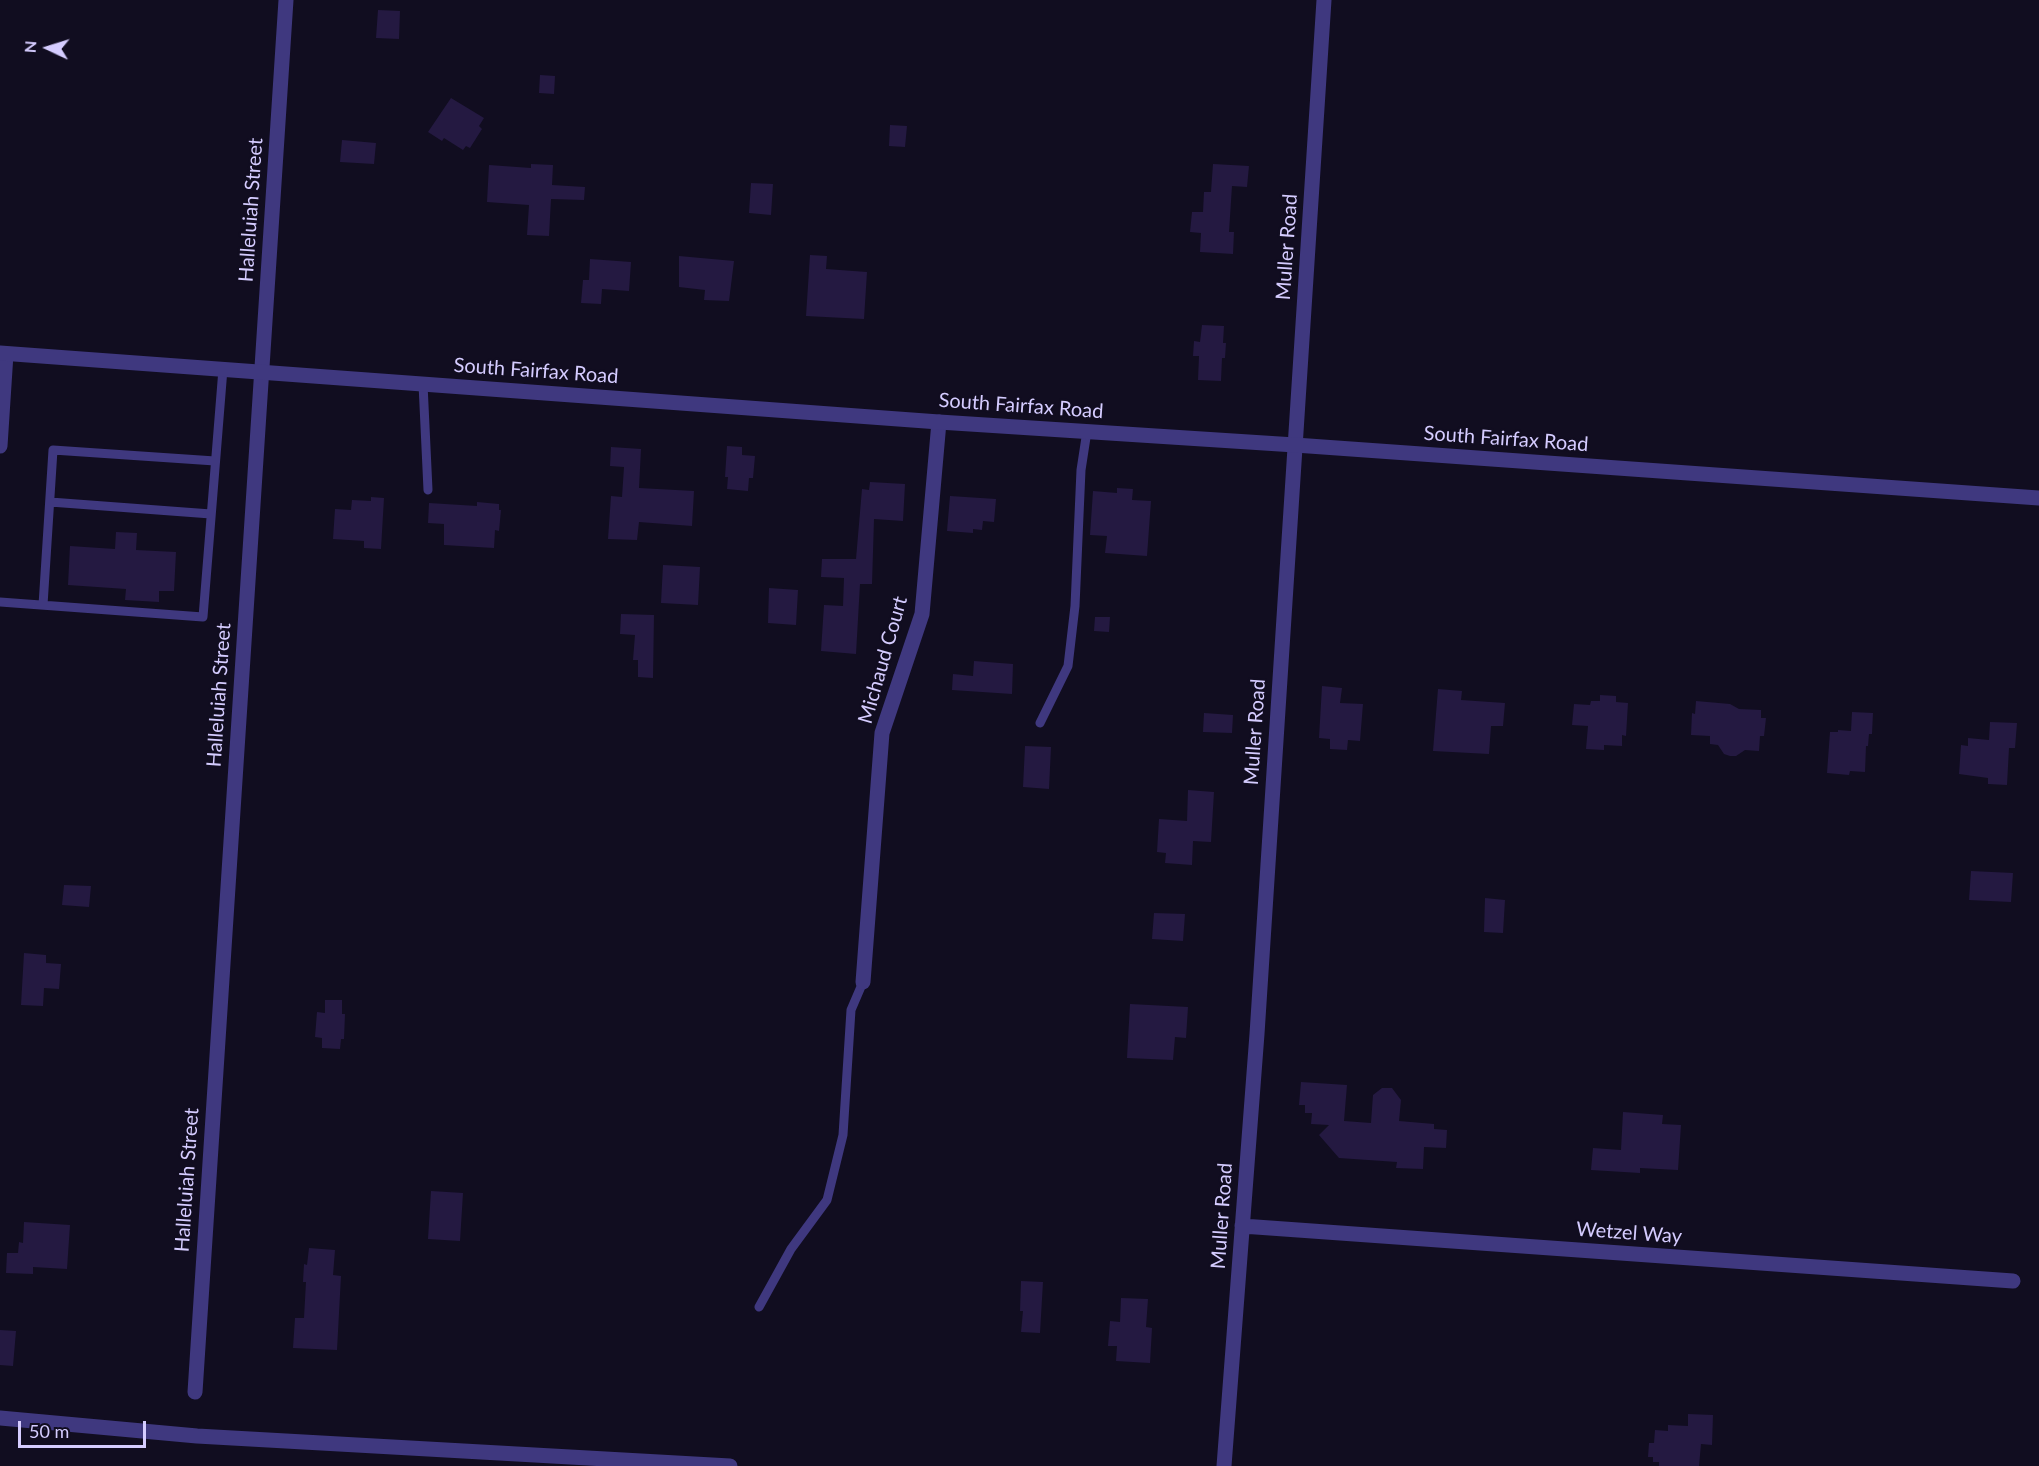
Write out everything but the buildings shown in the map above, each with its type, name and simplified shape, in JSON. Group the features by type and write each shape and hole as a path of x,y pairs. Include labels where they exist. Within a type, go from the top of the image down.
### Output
{"street":[{"name":"Halleluiah Street","path":"195,1392 286,0"},
{"name":"Muller Road","path":"1224,1466 1324,0"},
{"name":"South Fairfax Road","path":"3,353 939,422 2039,498"},
{"path":"0,446 3,353"},
{"name":"Michaud Court","path":"863,981 882,733 922,614 939,422"},
{"name":"Wetzel Way","path":"1242,1226 2013,1281"},
{"path":"0,1418 197,1436 730,1466"}],"lane":[{"path":"0,602 203,617 223,369"},
{"path":"423,384 428,490"},
{"path":"1040,723 1068,666 1075,606 1082,470 1087,432"},
{"path":"43,605 53,450 214,461"},
{"path":"50,502 211,514"},
{"path":"759,1307 791,1249 827,1200 843,1135 851,1010 863,981"}]}
